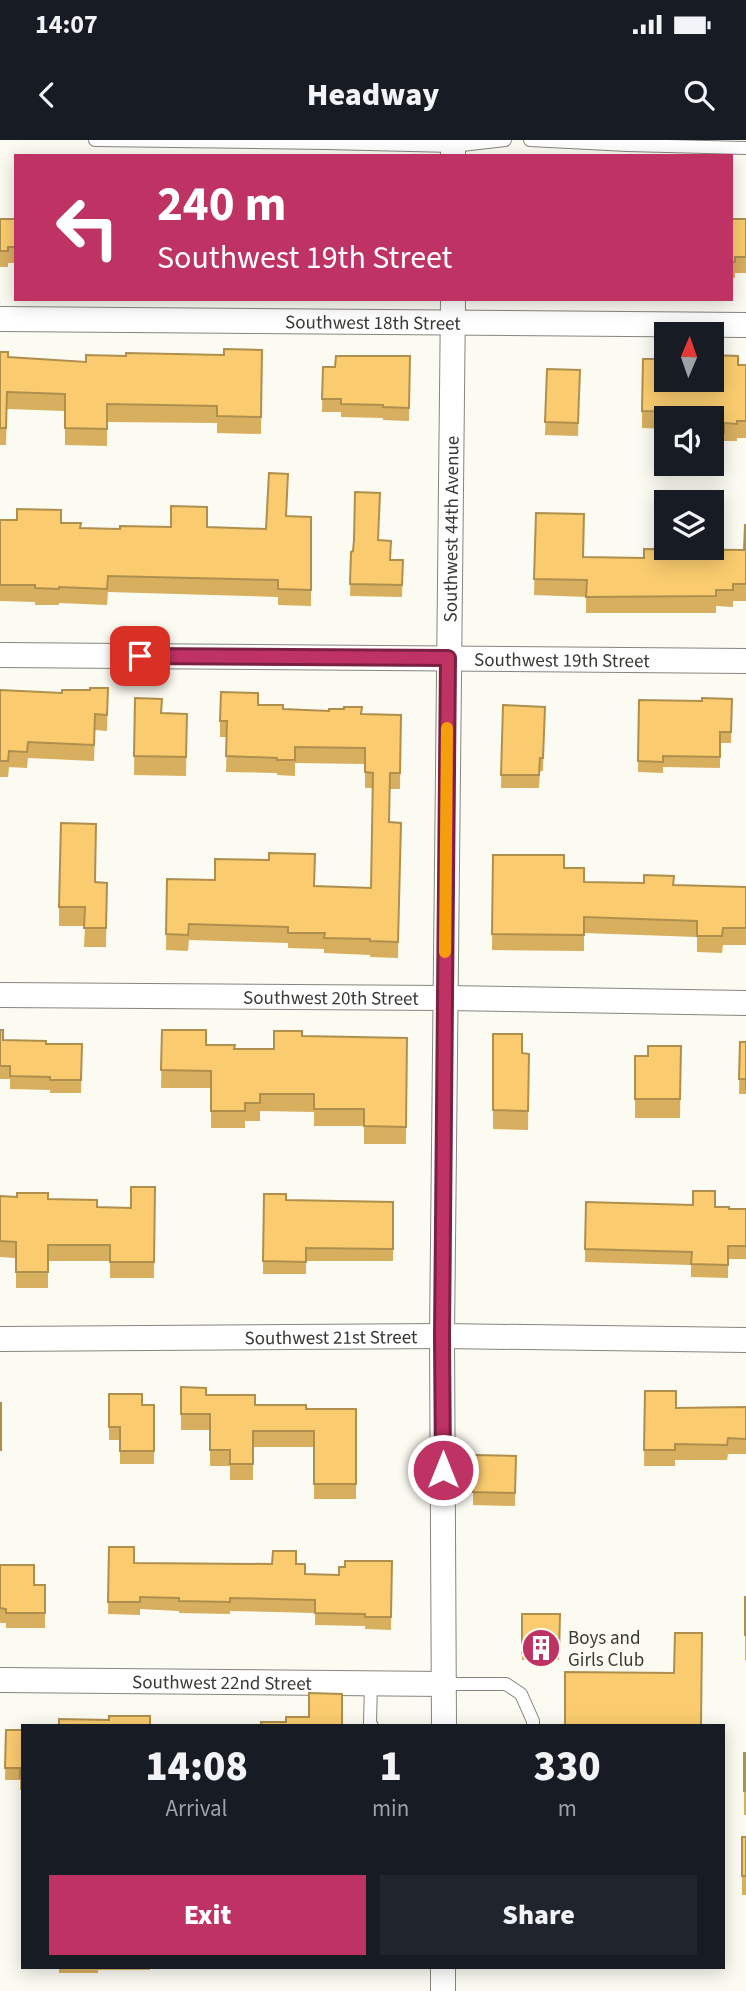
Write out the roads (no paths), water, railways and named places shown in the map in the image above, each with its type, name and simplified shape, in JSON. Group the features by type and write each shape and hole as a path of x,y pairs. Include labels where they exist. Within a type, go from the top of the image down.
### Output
{"street":[{"name":"Southwest 18th Street","path":"0,318 453,311 746,325"},
{"name":"Southwest 44th Avenue","path":"444,1724 442,1336 453,311"},
{"name":"Southwest 19th Street","path":"0,655 746,661"},
{"name":"Southwest 20th Street","path":"0,995 746,1003"},
{"name":"Southwest 21st Street","path":"0,1339 442,1336 746,1340"},
{"name":"Southwest 22nd Street","path":"0,1680 444,1684"},
{"path":"443,1969 443,1991"}],"lane":[{"path":"95,140 326,141 453,147 505,140"},
{"path":"530,140 746,148"},
{"path":"371,1683 371,1724"},
{"path":"444,1684 506,1684 522,1693 533,1724"}],"place":[{"name":"Boys and Girls Club","path":"541,1648"}]}
